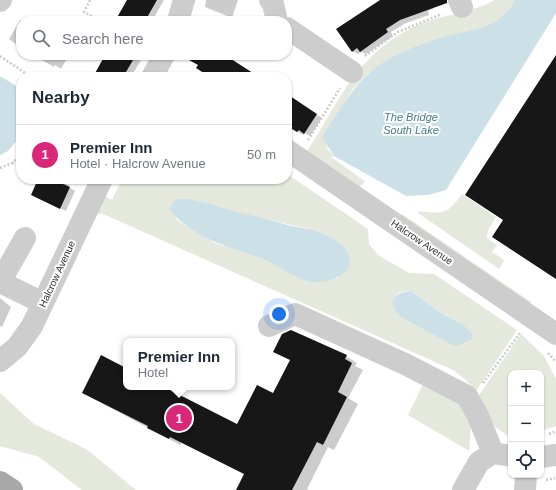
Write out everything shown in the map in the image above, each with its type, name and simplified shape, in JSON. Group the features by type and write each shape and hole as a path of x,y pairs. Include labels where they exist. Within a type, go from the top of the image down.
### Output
{"main road":[{"path":"0,482 12,490"}],"street":[{"path":"179,16 184,0"},
{"path":"270,0 273,4 276,16"},
{"path":"292,31 352,72"},
{"path":"156,72 162,60"},
{"name":"Halcrow Avenue","path":"292,153 556,334"},
{"name":"Halcrow Avenue","path":"0,360 17,347 32,326 100,184"},
{"path":"25,238 0,282 43,304"},
{"path":"269,326 295,314 405,364 467,396 502,454 479,462 463,490"},
{"path":"544,457 556,455"},
{"path":"524,490 526,478"}],"path":[{"path":"90,0 84,12 91,16"},
{"path":"0,56 24,72"},
{"path":"0,168 12,163 16,159"},
{"path":"12,163 16,163"},
{"path":"470,401 523,329"}],"shaded area":[{"path":"495,0 515,0 505,15 495,23 485,28 441,38 379,66 368,74 353,89 335,118 327,148 334,156 331,157 365,181 357,191 306,153 352,80 364,64 379,50 397,37 418,25 476,8"},
{"path":"292,177 368,229 369,244 378,255 409,273 434,274 517,330 476,391 466,380 453,370 96,212 101,194 112,200 120,184 292,184","holes":["181,199 308,229 338,278 312,282 274,262 215,243 176,219","411,291 444,315 462,324 453,344 402,318 396,295 400,292"]},
{"path":"462,194 496,217 488,230 487,238 497,245 492,252 504,260 499,269 418,213 419,211 434,213 444,212 457,201"},
{"path":"380,205 405,216 531,302 530,304"},
{"path":"521,334 544,356 556,379 556,426 544,430 544,370 508,370 508,436 494,426 479,395"},
{"path":"426,378 458,397 471,427 469,451 408,415"},
{"path":"0,393 34,424 86,449 136,490 82,490 39,457 0,446"}],"water":[{"name":"The Bridge South Lake","path":"515,0 556,0 556,13 446,190 428,195 406,196 334,156 322,137 347,99 369,73 385,61 400,53 440,38 482,28 491,24 508,11"},
{"path":"0,76 16,86 16,141 8,151 0,155"},
{"path":"176,199 191,199 322,233 335,240 345,248 349,256 350,263 348,269 338,277 326,281 313,282 301,279 261,258 211,240 188,227 169,209"},
{"path":"411,291 444,315 462,324 472,333 472,339 459,345 453,345 402,318 396,312 392,303 399,294"}],"building":[{"path":"127,0 157,0 148,16 118,16"},
{"path":"380,0 447,0 447,3 400,20 386,29 388,32 360,52 357,48 352,52 336,29"},
{"path":"556,55 556,279 492,237 503,220 465,195"},
{"path":"102,60 133,60 126,72 96,72"},
{"path":"189,60 233,60 251,72 202,72 196,68 198,65"},
{"path":"292,97 317,114 304,134 299,130 297,132 292,129"},
{"path":"36,184 63,184 70,187 60,209 31,195"},
{"path":"291,330 347,355 345,359 352,363 338,392 347,397 323,445 317,442 292,490 236,490 244,474 170,437 169,439 147,428 148,426 82,393 101,355 123,366 123,390 170,390 237,424 257,385 273,393 290,360 273,352 282,334"}],"place":[{"name":"Premier Inn","path":"179,418"}]}
